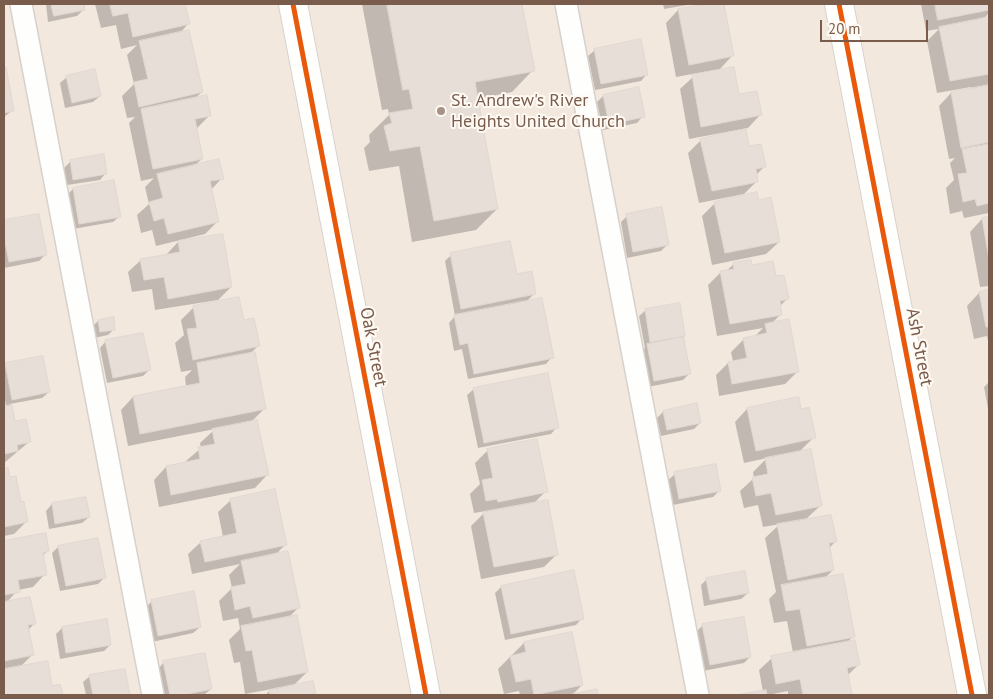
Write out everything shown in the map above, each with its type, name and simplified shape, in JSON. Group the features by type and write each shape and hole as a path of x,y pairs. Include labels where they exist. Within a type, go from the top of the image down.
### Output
{"street":[{"name":"Oak Street","path":"293,4 426,695"},
{"name":"Ash Street","path":"839,4 972,695"}],"lane":[{"path":"21,4 153,695"},
{"path":"566,4 698,695"}],"shaded area":[{"path":"4,4 989,4 989,695 4,695"}],"building":[{"path":"51,4 84,4 85,10 54,16"},
{"path":"110,4 185,4 190,24 133,37 128,13 113,16"},
{"name":"St. Andrew's River Heights United Church","path":"387,4 522,4 535,71 475,82 498,209 434,221 420,146 390,151 384,126 392,123 389,113 413,109 409,89 403,90"},
{"path":"707,4 724,4 734,56 689,65 678,9"},
{"path":"935,4 989,4 989,10 938,20"},
{"path":"989,17 989,74 950,81 939,27"},
{"path":"189,30 203,92 139,107 134,82 148,79 139,41"},
{"path":"641,39 648,75 601,84 594,49"},
{"path":"4,67 6,67 14,111 4,113"},
{"path":"734,67 739,94 757,91 762,115 701,127 692,75"},
{"path":"95,69 101,96 72,103 66,76"},
{"path":"989,85 989,142 961,148 951,92"},
{"path":"639,87 645,117 609,124 603,95"},
{"path":"207,95 211,116 195,119 203,159 153,169 141,109"},
{"path":"746,129 749,146 761,144 766,167 756,169 758,182 712,191 700,139"},
{"path":"989,144 989,203 977,206 975,199 963,202 958,174 967,173 962,149"},
{"path":"104,154 107,174 73,180 70,160"},
{"path":"219,159 224,179 210,181 219,222 168,234 164,218 154,221 149,202 163,198 157,174"},
{"path":"114,180 121,217 79,224 73,188"},
{"path":"757,192 759,200 771,197 780,242 725,253 714,202"},
{"path":"662,207 669,245 633,252 626,214"},
{"path":"39,214 47,255 9,262 4,237 4,220"},
{"path":"989,217 989,259 982,218"},
{"path":"223,234 232,287 168,299 164,277 144,280 140,259 180,252 178,241"},
{"path":"510,241 517,274 532,271 536,294 461,309 450,253"},
{"path":"751,260 752,265 773,261 776,276 784,275 789,299 780,301 782,315 730,324 720,271 734,269 733,263"},
{"path":"989,290 989,327 986,327 979,292"},
{"path":"239,297 244,320 254,318 260,346 193,360 187,329 197,328 193,306"},
{"path":"542,298 554,358 474,374 468,343 460,345 454,315"},
{"path":"680,303 685,336 650,342 645,309"},
{"path":"114,317 115,330 100,332 98,320"},
{"path":"789,319 799,372 732,384 728,362 747,358 743,338 767,333 765,324"},
{"path":"143,333 151,370 113,378 105,340"},
{"path":"683,337 691,374 654,381 647,344"},
{"path":"255,352 266,409 140,434 133,396 200,383 197,363"},
{"path":"43,356 50,392 12,400 5,363"},
{"path":"548,373 559,428 484,443 473,388"},
{"path":"799,397 801,409 809,407 816,438 756,451 747,408"},
{"path":"697,403 701,423 667,430 663,411"},
{"path":"12,405 15,421 26,419 31,442 17,445 18,451 4,454 4,406"},
{"path":"257,420 269,475 171,495 166,466 200,459 198,447 215,444 212,429"},
{"path":"537,439 548,492 498,502 497,499 486,501 482,480 493,478 487,449"},
{"path":"811,449 822,506 776,515 771,493 756,496 752,477 768,474 765,458"},
{"path":"716,464 721,491 679,499 674,472"},
{"path":"8,468 10,477 16,476 21,502 24,501 28,522 4,527 4,469"},
{"path":"275,489 287,545 205,562 200,541 237,533 230,499"},
{"path":"86,497 90,517 55,524 52,503"},
{"path":"548,500 558,555 494,567 483,512"},
{"path":"831,515 837,542 829,543 834,570 788,580 777,524"},
{"path":"46,533 49,551 43,553 47,575 18,580 20,592 4,595 4,541"},
{"path":"98,538 106,578 66,586 58,546"},
{"path":"288,551 300,608 253,618 250,606 235,610 231,587 246,584 241,561"},
{"path":"574,570 584,619 511,634 501,586"},
{"path":"745,571 749,593 710,600 706,578"},
{"path":"843,574 855,637 807,646 800,609 786,611 781,585"},
{"path":"194,591 201,627 158,636 151,600"},
{"path":"30,597 36,624 28,625 34,655 4,661 4,602"},
{"path":"297,615 308,672 258,682 252,650 246,651 241,626"},
{"path":"744,617 751,657 710,665 702,624"},
{"path":"107,619 111,645 66,653 62,627"},
{"path":"572,632 583,685 534,695 531,679 516,682 510,656 526,652 524,642"},
{"path":"855,640 860,665 847,668 852,695 803,695 800,679 776,684 771,656"},
{"path":"205,653 212,689 183,695 170,695 163,661"},
{"path":"48,661 52,686 60,684 63,695 4,695 4,669"},
{"path":"125,669 130,695 93,695 89,675"},
{"path":"313,681 316,695 270,695 269,690"},
{"path":"597,689 598,695 569,695"},
{"path":"766,690 767,695 737,695"}],"cycle path":[{"path":"293,4 426,695"},
{"path":"839,4 972,695"}],"place":[{"name":"St. Andrew's River Heights United Church","path":"441,111"}]}
